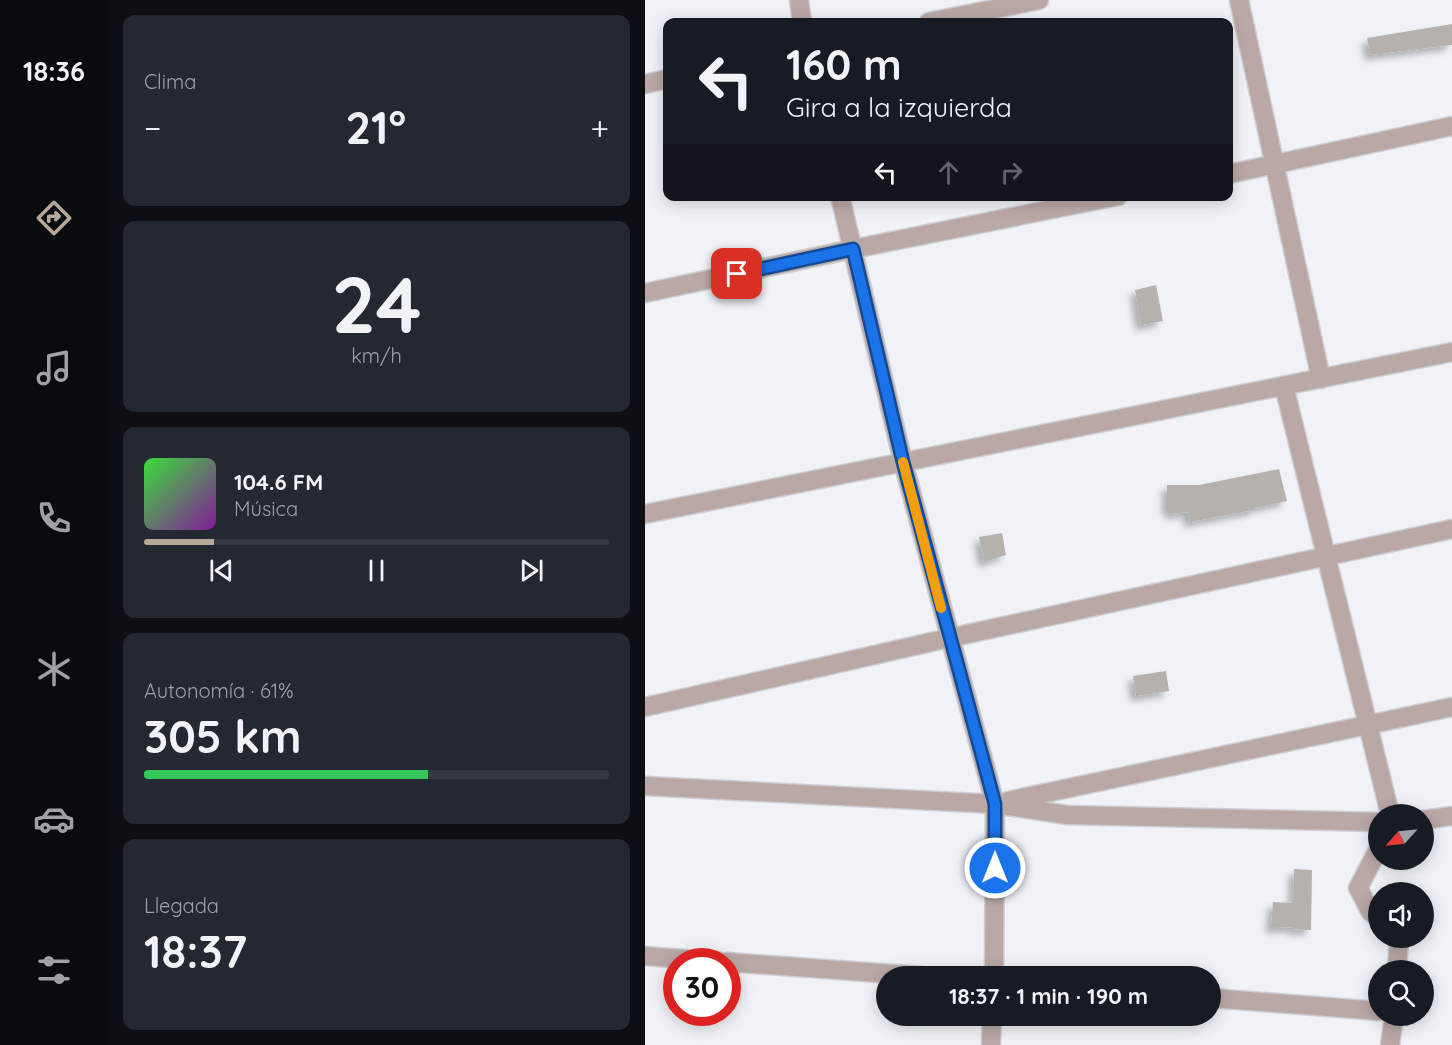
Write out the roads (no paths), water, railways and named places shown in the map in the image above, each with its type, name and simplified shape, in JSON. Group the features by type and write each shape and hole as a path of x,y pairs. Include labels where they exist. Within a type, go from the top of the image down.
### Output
{"street":[{"path":"799,0 802,18"},
{"path":"949,18 1039,0"},
{"path":"1239,0 1321,379"},
{"path":"645,84 663,80"},
{"path":"1233,173 1452,126"},
{"path":"841,201 903,462 995,804 994,966"},
{"path":"645,293 1092,201"},
{"path":"645,514 1452,352"},
{"path":"1284,386 1388,804"},
{"path":"645,707 949,638 1452,530"},
{"path":"995,804 1452,707"},
{"path":"645,786 995,804 1067,814 1368,822"},
{"path":"1434,818 1452,816"},
{"path":"1368,869 1358,888 1368,906"},
{"path":"645,956 663,957"},
{"path":"741,963 876,973"},
{"path":"1221,999 1368,1010"},
{"path":"991,1045 992,1026"},
{"path":"1390,1045 1392,1026"}]}
